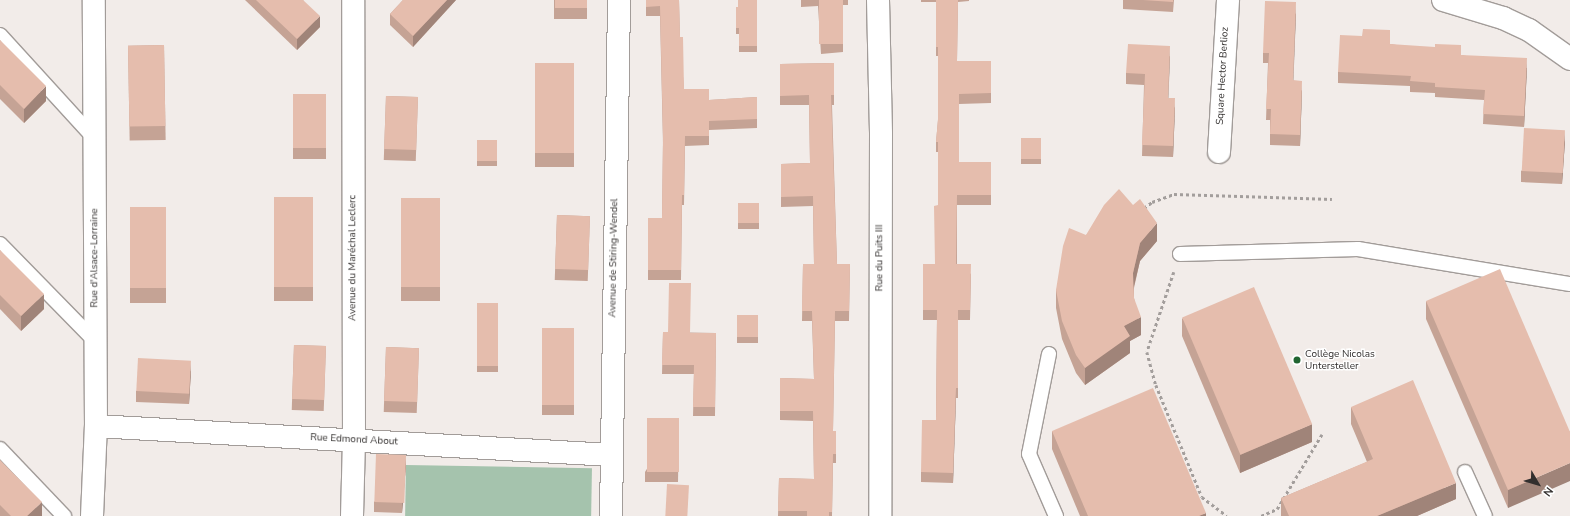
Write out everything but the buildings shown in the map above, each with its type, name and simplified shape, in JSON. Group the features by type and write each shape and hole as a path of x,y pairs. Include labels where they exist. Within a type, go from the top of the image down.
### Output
{"street":[{"name":"Rue d'Alsace-Lorraine","path":"92,516 96,426 94,0"},
{"name":"Avenue du Maréchal Leclerc","path":"352,516 354,439 353,0"},
{"name":"Avenue de Stiring-Wendel","path":"611,516 619,0"},
{"name":"Rue du Puits III","path":"878,0 881,134 880,516"},
{"name":"Square Hector Berlioz","path":"1219,152 1228,0"},
{"path":"1443,0 1503,18 1529,30 1570,59"},
{"name":"Rue Edmond About","path":"96,426 229,434 354,439 611,455"}],"lane":[{"path":"0,35 95,139"},
{"path":"0,244 96,342"},
{"path":"1180,254 1358,249 1570,284"},
{"path":"1050,354 1029,454 1056,516"},
{"path":"0,449 64,516"},
{"path":"1465,472 1486,516"}],"path":[{"path":"1141,210 1152,202 1174,194 1332,200"},
{"path":"1180,254 1147,352 1156,384 1202,497 1227,516"},
{"path":"1261,516 1277,509 1322,434"}],"green space":[{"path":"406,465 592,468 591,516 405,516"}],"place":[{"name":"Collège Nicolas Untersteller","path":"1297,360"}]}
